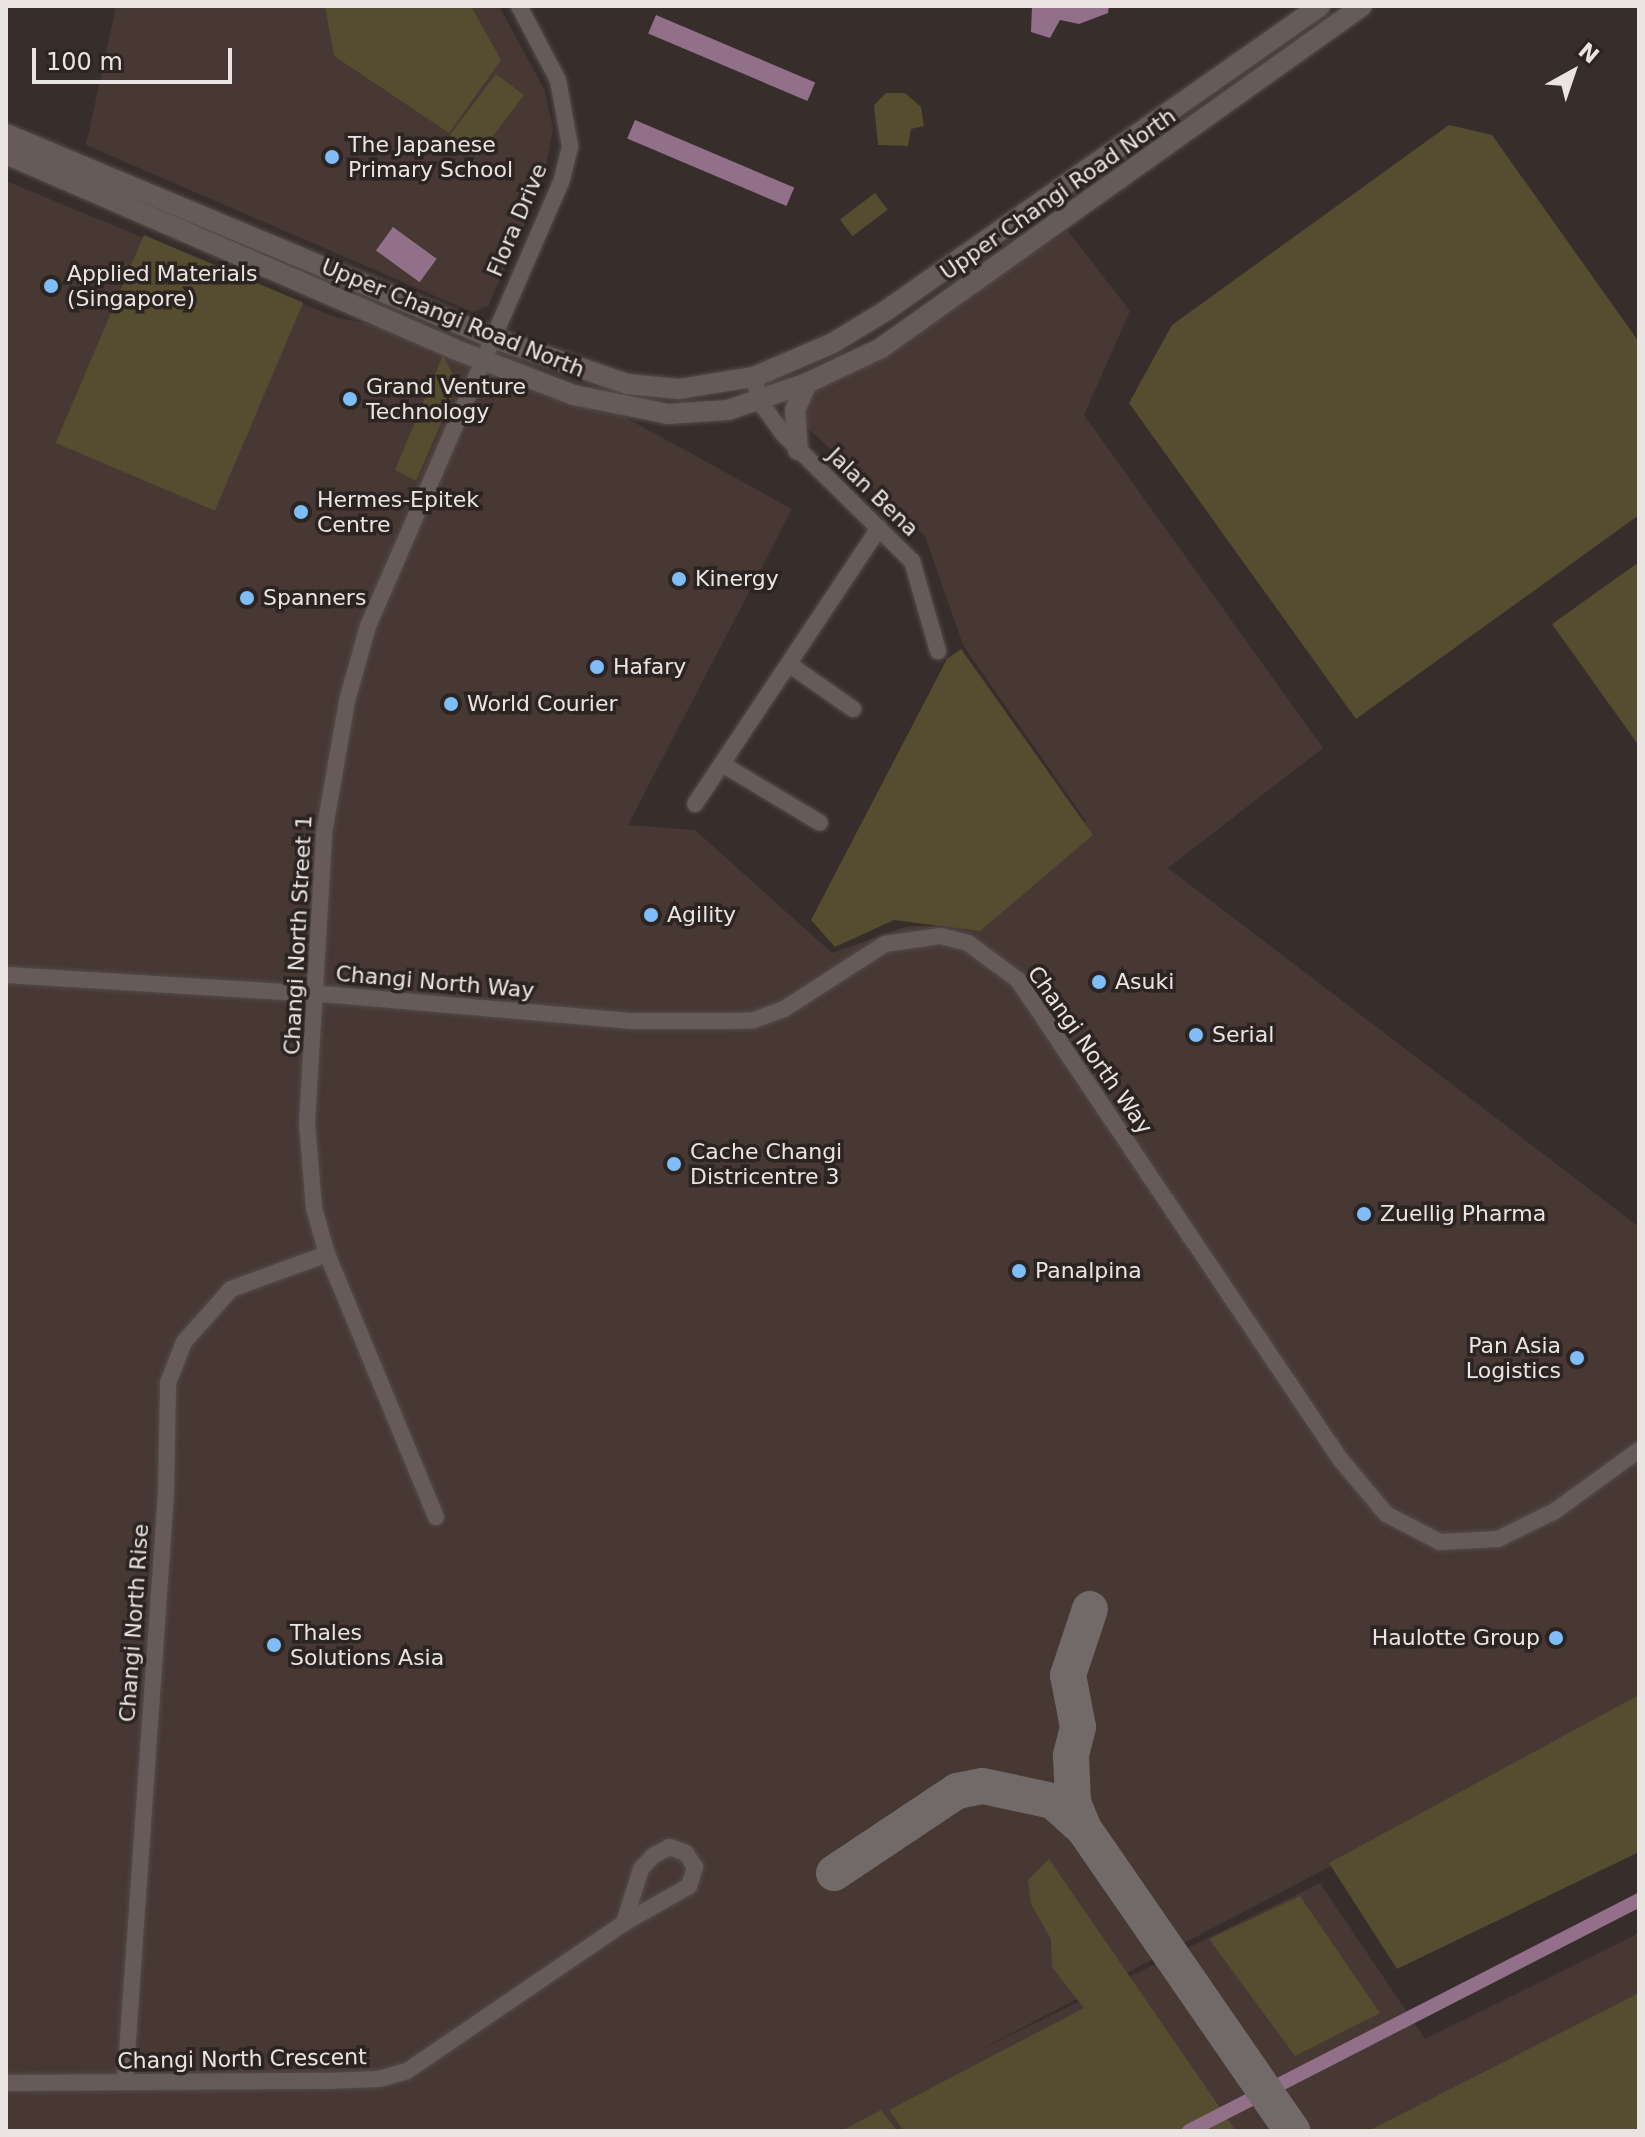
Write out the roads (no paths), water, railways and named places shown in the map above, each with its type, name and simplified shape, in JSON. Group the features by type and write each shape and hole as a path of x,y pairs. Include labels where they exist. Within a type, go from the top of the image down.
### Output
{"street":[{"name":"Flora Drive","path":"479,359 562,179 570,146 558,80 519,6"},
{"name":"Upper Changi Road North","path":"6,134 490,337 627,384 679,389 754,377 833,343 887,310 1320,6"},
{"name":"Upper Changi Road North","path":"6,154 479,359 574,395 662,413 728,410 760,402 807,383 881,348 1362,6"},
{"path":"1203,86 1231,101"},
{"name":"Changi North Street 1","path":"436,1517 327,1254 314,1208 307,1123 324,833 342,720 368,626 479,359"},
{"name":"Jalan Bena","path":"754,377 760,402 798,450 879,528 917,570 938,651"},
{"path":"798,450 795,410 807,383"},
{"path":"695,804 879,528"},
{"path":"790,665 853,709"},
{"path":"722,764 820,823"},
{"name":"Changi North Way","path":"316,994 633,1021 754,1020 784,1009 885,944 940,936 968,943 1018,980 1340,1459 1386,1514 1417,1535 1440,1542 1498,1539 1555,1511 1639,1450"},
{"path":"6,975 316,994"},
{"name":"Changi North Rise","path":"125,2082 166,1492 168,1383 200,1318 231,1289 327,1254"},
{"name":"Changi North Crescent","path":"6,2083 379,2079 407,2071 624,1923 691,1884 695,1867 686,1853 670,1847 654,1855 640,1873 624,1923"}],"waterway":[{"path":"1189,2131 1639,1900"}],"place":[{"name":"The Japanese Primary School","path":"332,157"},
{"name":"Applied Materials (Singapore)","path":"51,286"},
{"name":"Grand Venture Technology","path":"350,399"},
{"name":"Hermes-Epitek Centre","path":"301,512"},
{"name":"Kinergy","path":"679,579"},
{"name":"Spanners","path":"247,598"},
{"name":"Hafary","path":"597,667"},
{"name":"World Courier","path":"451,704"},
{"name":"Agility","path":"651,915"},
{"name":"Asuki","path":"1099,982"},
{"name":"Serial","path":"1196,1035"},
{"name":"Cache Changi Districentre 3","path":"674,1164"},
{"name":"Zuellig Pharma","path":"1364,1214"},
{"name":"Panalpina","path":"1019,1271"},
{"name":"Pan Asia Logistics","path":"1577,1358"},
{"name":"Haulotte Group","path":"1556,1638"},
{"name":"Thales Solutions Asia","path":"274,1645"}]}
